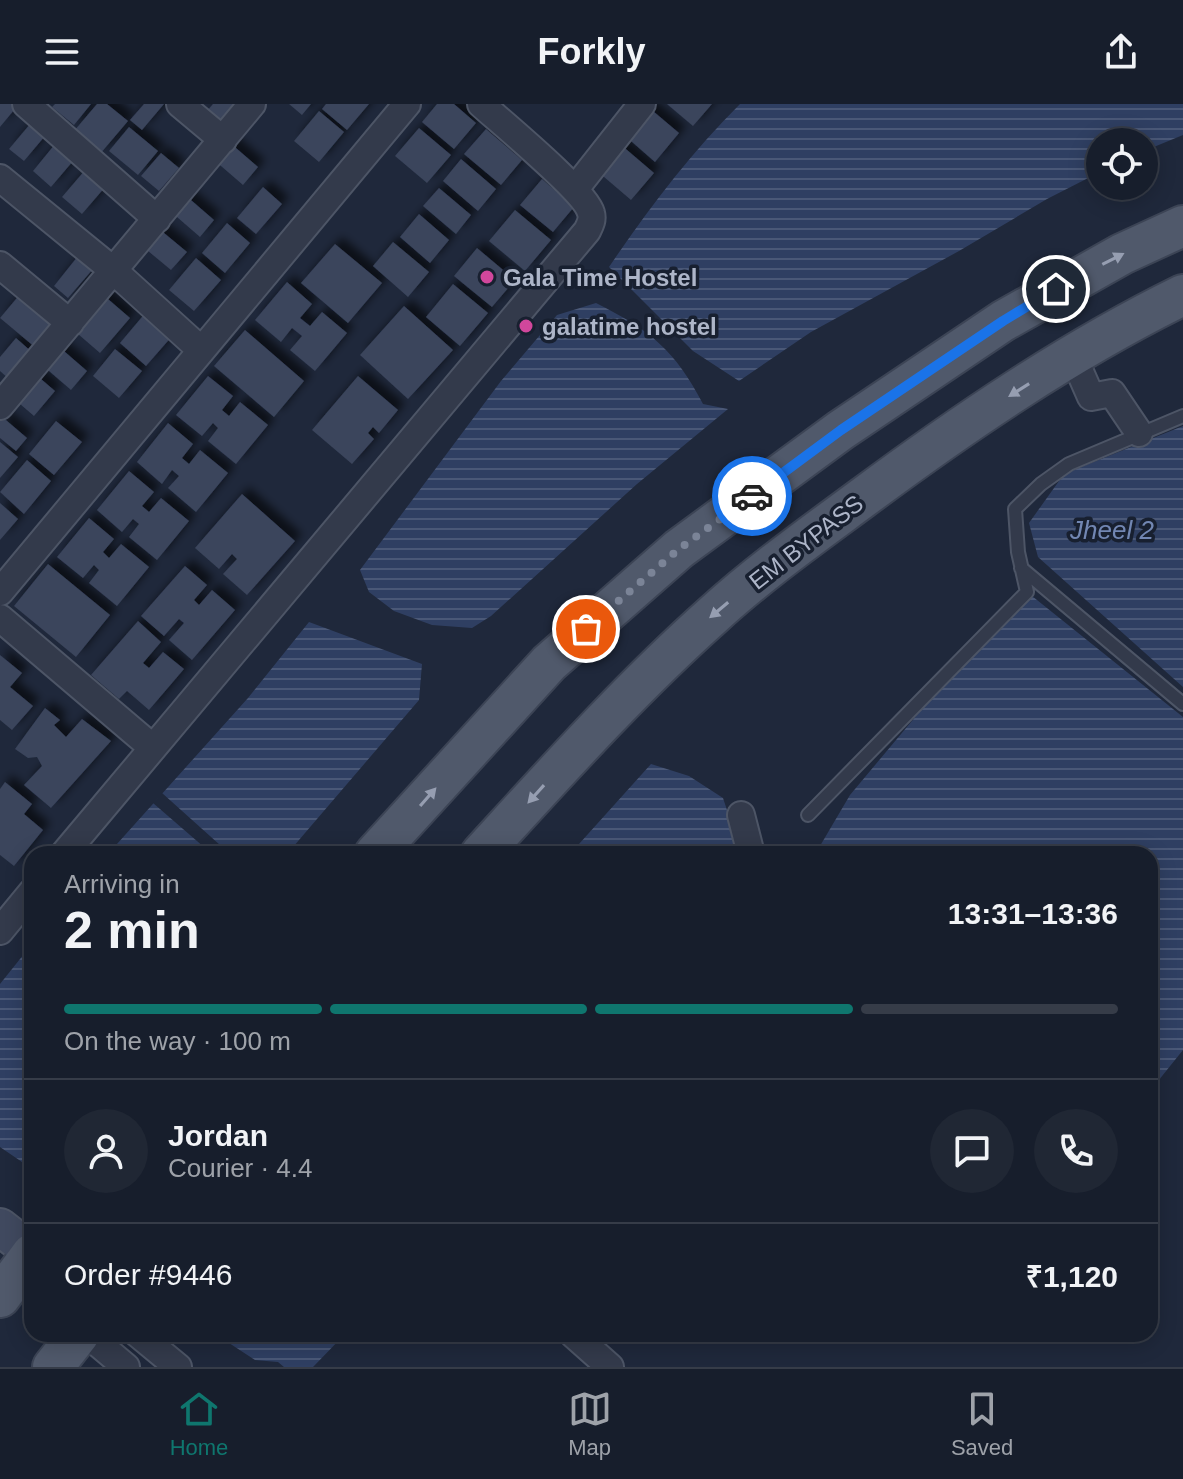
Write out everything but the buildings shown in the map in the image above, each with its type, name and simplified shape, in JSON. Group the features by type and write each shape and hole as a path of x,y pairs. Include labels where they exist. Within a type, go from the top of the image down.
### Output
{"main road":[{"path":"382,846 549,663 679,549 841,430 1003,321 1122,254 1183,226"},
{"name":"EM BYPASS","path":"488,846 598,726 715,613 820,529 908,464 1073,356 1183,295"},
{"path":"0,1227 19,1272"},
{"path":"53,1367 73,1342"}],"street":[{"path":"26,104 157,219"},
{"path":"180,104 223,140"},
{"path":"0,406 252,104"},
{"path":"0,592 407,104"},
{"path":"71,846 592,222 591,213 575,189 481,104"},
{"path":"575,189 642,104"},
{"path":"0,178 114,271 200,349"},
{"path":"0,265 70,323"},
{"path":"1073,356 1091,397 1112,393 1139,433"},
{"path":"0,618 153,748"},
{"path":"741,815 749,846"},
{"path":"0,931 24,902"},
{"path":"96,1342 126,1367"},
{"path":"148,1342 178,1367"},
{"path":"582,1342 610,1367"}],"lane":[{"path":"808,815 1027,592 1021,568 1015,509 1041,484 1069,464 1183,416"},
{"path":"1021,568 1183,704"}],"water":[{"path":"740,104 1183,104 1183,135 1158,145 1158,128 1086,128 1086,179 811,332 739,381 693,351 609,267 704,142"},
{"path":"596,303 632,323 659,343 682,369 703,404 728,409 637,484 491,616 472,628 432,625 394,611 369,592 360,570 501,381 557,315"},
{"name":"Jheel 2","path":"1183,426 1183,687 1038,557 1029,523 1064,474"},
{"path":"1019,593 1032,596 1183,717 1183,1050 1158,1081 1158,846 820,846 850,795"},
{"path":"309,622 422,664 419,700 294,846 115,846 248,698"},
{"path":"651,764 689,776 723,798 739,846 577,846"},
{"path":"24,954 22,1162 0,1147 0,984"},
{"path":"337,1342 313,1367 284,1367 278,1362 255,1360 229,1343"}],"pier":[{"path":"162,793 221,846 203,846 153,803"}],"way so far":[{"path":"586,629 679,549 752,496"}],"place":[{"name":"Gala Time Hostel","path":"487,277"},
{"name":"galatime hostel","path":"526,326"}],"route":[{"path":"752,496 841,430 1056,289"}]}
